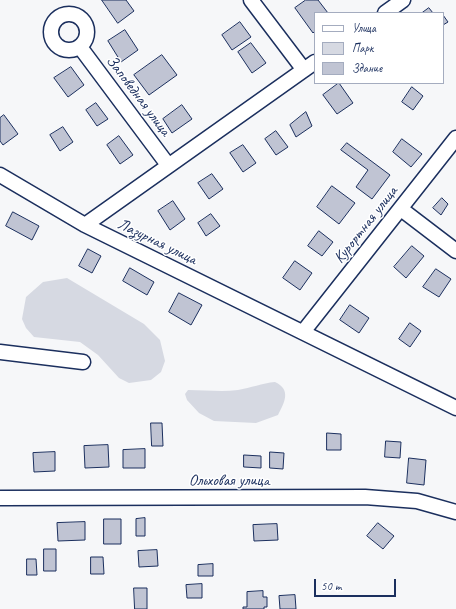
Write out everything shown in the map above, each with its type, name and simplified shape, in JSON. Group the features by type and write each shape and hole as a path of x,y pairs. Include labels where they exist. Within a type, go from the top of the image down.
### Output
{"street":[{"path":"85,225 310,66 251,0"},
{"path":"386,12 403,0"},
{"name":"Заповедная улица","path":"80,46 168,165"},
{"name":"Курортная улица","path":"302,332 456,138"},
{"name":"Лазурная улица","path":"0,175 85,225 456,408"},
{"path":"400,209 456,251"},
{"path":"0,352 83,362"},
{"name":"Ольховая улица","path":"0,498 365,497 417,501 456,512"}],"green space":[{"path":"67,278 144,324 160,340 165,361 161,372 151,380 129,383 119,378 98,355 80,342 34,337 26,328 22,319 26,297 43,282"},
{"path":"275,382 280,385 285,393 284,401 278,415 256,423 214,421 199,413 187,400 185,394 188,390 232,391"}],"building":[{"path":"102,0 126,0 134,11 118,23"},
{"path":"306,0 318,0 327,12 314,12 313,33 295,8"},
{"path":"429,8 432,12 423,12"},
{"path":"444,16 448,22 444,24"},
{"path":"240,22 251,37 232,50 222,35"},
{"path":"125,30 138,50 121,62 108,41"},
{"path":"251,43 266,63 252,73 238,52"},
{"path":"162,55 177,75 149,95 134,75"},
{"path":"71,67 84,85 68,97 54,78"},
{"path":"340,84 353,103 337,114 323,95"},
{"path":"412,87 423,96 413,110 402,102"},
{"path":"96,103 108,119 97,126 86,110"},
{"path":"182,105 192,119 172,133 163,119"},
{"path":"306,112 312,126 296,137 290,125"},
{"path":"4,115 18,134 3,145 0,141 0,118"},
{"path":"63,127 73,142 60,151 50,135"},
{"path":"276,131 288,147 276,155 265,139"},
{"path":"119,136 133,155 120,164 107,145"},
{"path":"402,139 422,154 411,167 393,152"},
{"path":"347,143 390,175 372,199 356,187 368,170 341,150"},
{"path":"243,145 256,163 243,172 230,153"},
{"path":"212,174 223,189 209,199 198,183"},
{"path":"332,186 355,203 339,224 317,207"},
{"path":"442,198 448,204 441,215 433,208"},
{"path":"173,201 185,219 170,230 158,211"},
{"path":"13,212 39,226 32,240 6,226"},
{"path":"211,214 220,226 206,236 198,223"},
{"path":"319,231 333,242 322,256 308,246"},
{"path":"412,246 424,256 406,278 394,267"},
{"path":"88,249 101,256 92,273 79,266"},
{"path":"295,261 312,273 300,290 283,278"},
{"path":"130,268 154,282 147,295 123,281"},
{"path":"436,269 451,279 439,297 423,287"},
{"path":"179,293 202,305 191,325 169,312"},
{"path":"350,305 369,318 359,333 340,320"},
{"path":"410,323 421,331 410,347 399,339"},
{"path":"151,423 162,423 163,446 152,446"},
{"path":"327,433 341,434 341,450 327,450"},
{"path":"386,441 401,442 400,458 385,457"},
{"path":"108,445 109,467 85,468 84,446"},
{"path":"145,449 145,468 123,468 123,450"},
{"path":"55,452 55,471 34,472 33,453"},
{"path":"270,452 284,453 283,469 270,468"},
{"path":"244,455 261,456 261,468 244,467"},
{"path":"409,458 426,460 424,485 407,483"},
{"path":"145,518 145,536 136,536 136,519"},
{"path":"104,519 121,519 121,544 104,544"},
{"path":"85,522 85,540 58,541 57,523"},
{"path":"378,523 394,536 383,549 367,536"},
{"path":"277,524 278,540 254,541 253,525"},
{"path":"44,549 56,549 56,571 44,571"},
{"path":"157,550 158,566 139,567 138,551"},
{"path":"91,557 103,557 104,574 91,574"},
{"path":"27,559 36,559 37,575 27,575"},
{"path":"213,564 213,576 198,576 198,565"},
{"path":"202,584 202,598 187,598 186,585"},
{"path":"134,588 147,588 147,609 135,609"},
{"path":"263,591 263,597 267,597 267,607 264,607 264,609 243,609 243,607 247,607 247,592"},
{"path":"295,595 296,609 280,609 279,596"}]}
